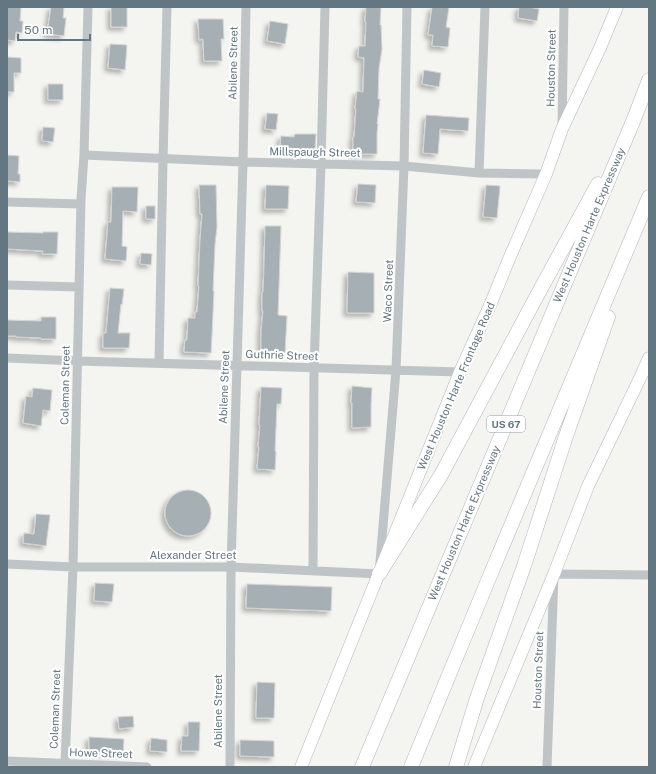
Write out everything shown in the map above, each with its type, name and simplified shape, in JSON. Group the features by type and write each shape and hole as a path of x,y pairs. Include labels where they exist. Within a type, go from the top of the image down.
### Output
{"highway":[{"name":"West Houston Harte Expressway","path":"362,767 649,80"},
{"path":"379,574 441,476 539,292 634,119"},
{"path":"411,767 649,197"},
{"path":"456,767 477,698 524,566 566,436 649,203"}],"main road":[{"name":"West Houston Harte Frontage Road","path":"301,767 460,372 546,174 562,129 600,48 617,7"},
{"path":"474,767 554,574 588,486 645,376 649,358"}],"street":[{"name":"Coleman Street","path":"65,764 73,567 81,204 84,155 88,7"},
{"path":"159,363 162,159 167,7"},
{"name":"Abilene Street","path":"230,767 231,567 246,7"},
{"path":"313,571 314,368 325,7"},
{"name":"Waco Street","path":"379,574 396,370 404,166 406,7"},
{"path":"479,173 485,7"},
{"name":"Houston Street","path":"562,129 564,7"},
{"name":"Millspaugh Street","path":"84,155 243,162 404,166 479,173 546,174"},
{"path":"7,202 81,204"},
{"path":"7,285 79,287"},
{"name":"Guthrie Street","path":"7,358 460,372"},
{"name":"Alexander Street","path":"7,564 73,567 231,567 379,574"},
{"path":"554,574 649,575"},
{"name":"Houston Street","path":"547,767 554,574"},
{"name":"Howe Street","path":"7,761 147,767"}],"building":[{"path":"7,7 21,7 20,21 23,21 22,33 16,32 15,41 7,40"},
{"path":"51,7 64,7 63,18 66,18 64,36 47,34"},
{"path":"111,7 127,7 127,27 111,27"},
{"path":"366,7 381,7 380,25 382,49 379,68 378,99 380,99 377,124 377,154 353,154 357,91 363,92 364,58 358,57 359,46 365,46"},
{"path":"432,7 449,7 446,27 450,28 448,47 432,46 433,35 428,35"},
{"path":"519,7 539,9 537,21 518,18"},
{"path":"198,19 223,19 224,39 221,39 222,61 204,61 203,39 199,40"},
{"path":"270,21 288,24 285,44 267,41"},
{"path":"110,44 127,45 125,70 108,68"},
{"path":"7,57 21,58 21,73 14,73 14,92 7,92"},
{"path":"424,70 441,73 439,87 422,84"},
{"path":"48,84 63,84 63,100 48,100"},
{"path":"267,113 278,114 276,130 265,129"},
{"path":"426,115 469,118 468,131 440,129 438,154 423,153"},
{"path":"43,127 55,128 53,142 42,141"},
{"path":"295,134 316,134 315,150 280,148 281,136 294,137"},
{"path":"7,155 19,156 18,174 20,174 20,182 7,181"},
{"path":"358,184 376,185 375,203 356,202"},
{"path":"199,185 216,185 217,227 211,353 184,352 185,340 187,340 188,318 195,318 195,312 197,312 202,214 200,214"},
{"path":"266,185 289,186 288,209 265,209"},
{"path":"486,185 500,186 497,218 483,217"},
{"path":"112,187 138,187 137,212 123,211 122,246 127,247 126,261 105,259 108,222 111,222"},
{"path":"146,206 155,206 155,219 146,219"},
{"path":"265,226 281,226 278,315 287,316 285,353 261,352"},
{"path":"7,232 58,232 57,254 42,254 43,251 7,249"},
{"path":"141,253 152,254 151,265 140,264"},
{"path":"348,272 374,273 374,313 347,313"},
{"path":"110,288 124,289 118,333 130,333 129,348 103,348 103,333 106,333"},
{"path":"41,317 56,317 56,339 7,336 7,320 41,321"},
{"path":"352,386 372,388 371,427 352,428"},
{"path":"261,387 282,388 281,404 277,404 275,470 257,469"},
{"path":"33,388 52,390 50,411 43,410 41,426 23,423 26,396 32,397"},
{"path":"188,490 201,494 207,500 211,513 207,526 201,532 188,536 175,532 169,526 165,513 169,500 175,494"},
{"path":"36,514 50,515 46,546 23,543 24,533 34,534"},
{"path":"95,583 114,584 112,602 94,601"},
{"path":"247,584 332,587 331,611 246,608"},
{"path":"257,682 275,683 274,718 256,718"},
{"path":"133,716 134,727 119,729 118,717"},
{"path":"188,722 200,722 199,751 181,751 182,736 188,736"},
{"path":"89,737 124,739 123,754 89,752"},
{"path":"151,738 167,740 167,752 150,751"},
{"path":"240,740 274,741 274,757 240,756"}]}
